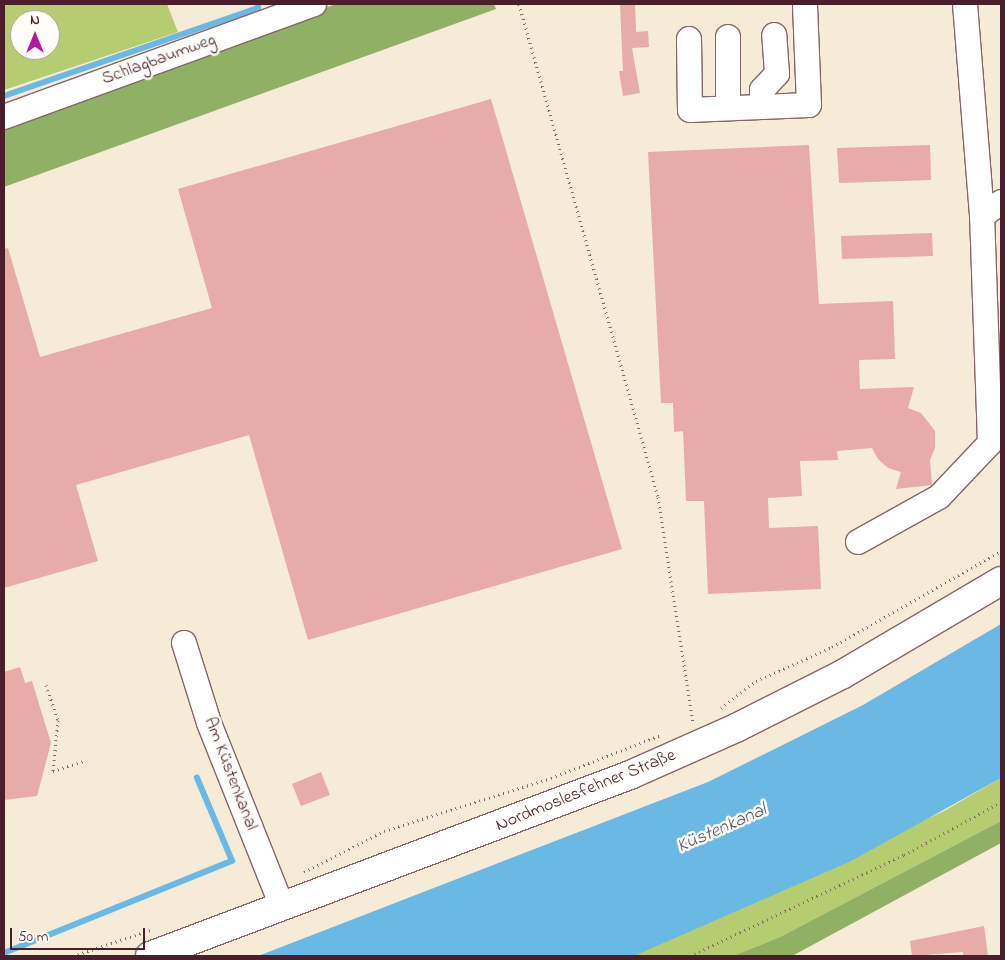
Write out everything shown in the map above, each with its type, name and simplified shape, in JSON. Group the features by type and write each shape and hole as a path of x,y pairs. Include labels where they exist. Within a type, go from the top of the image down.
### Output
{"main road":[{"name":"Nordmoslesfehner Straße","path":"150,956 278,895 507,824 630,775 727,732 843,674 1001,581"}],"street":[{"name":"Schlagbaumweg","path":"4,117 314,4"},
{"path":"689,38 690,110 809,105 805,4"},
{"path":"858,542 940,497 990,443 982,216 965,4"},
{"path":"762,107 762,90 777,74 774,35"},
{"path":"728,37 728,108"},
{"path":"982,216 1001,202"},
{"name":"Am Küstenkanal","path":"184,643 209,723 278,895"}],"path":[{"path":"519,4 658,497 693,722"},
{"path":"714,712 756,681 832,647 1001,551"},
{"path":"46,685 58,720 53,771 83,761"},
{"path":"684,725 700,718"},
{"path":"278,895 384,831 551,778 666,732"},
{"path":"690,956 904,855 1001,802"},
{"path":"73,956 163,926"}],"green space":[{"path":"4,4 167,4 178,32 4,90"},
{"path":"336,4 494,4 496,9 4,187 4,124"},
{"path":"1001,778 1001,821 780,937 733,956 632,956 944,811"},
{"path":"1001,821 1001,843 792,956 733,956 780,937"}],"water":[{"name":"Küstenkanal","path":"1001,624 1001,778 851,861 634,956 258,956 708,782 863,705"}],"building":[{"path":"620,4 635,4 636,32 648,31 649,47 632,48 640,93 623,96 619,71 623,71"},
{"path":"491,99 622,549 308,640 249,435 76,485 98,561 4,588 4,249 8,248 40,357 212,308 178,189"},
{"path":"809,145 819,304 893,301 895,359 859,360 860,389 914,387 908,408 921,413 935,431 935,448 930,460 932,485 896,489 901,472 888,468 878,459 872,448 837,451 838,460 800,461 802,496 768,498 769,528 818,526 821,589 708,594 704,501 686,501 683,431 674,432 673,403 661,403 648,152"},
{"path":"930,145 931,180 839,183 837,148"},
{"path":"932,233 933,256 842,259 841,236"},
{"path":"20,667 25,683 32,681 51,743 37,796 4,800 4,672"},
{"path":"321,772 330,795 301,806 292,784"},
{"path":"984,926 988,956 963,956 963,952 912,956 910,941"}],"waterway":[{"path":"4,96 258,8 258,4"},
{"path":"4,953 232,861 197,778"}]}
